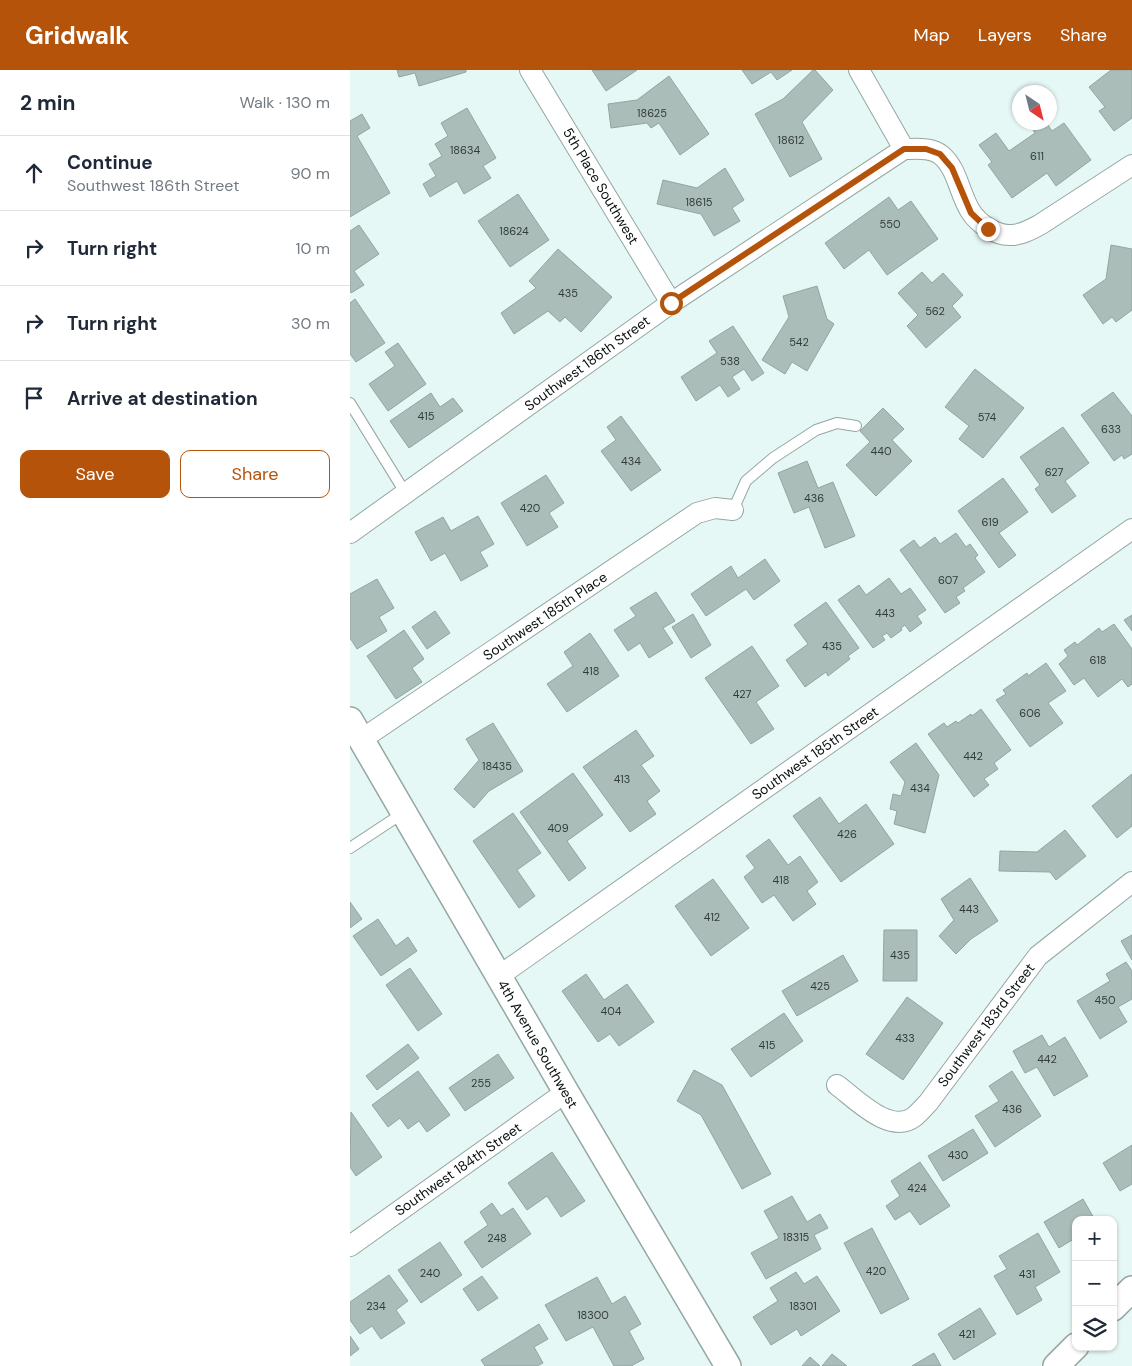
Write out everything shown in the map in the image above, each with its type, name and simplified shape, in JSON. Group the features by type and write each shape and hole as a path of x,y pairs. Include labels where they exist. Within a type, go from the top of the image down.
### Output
{"street":[{"name":"5th Place Southwest","path":"530,70 671,303"},
{"path":"859,70 904,149 926,149 940,154 952,168 971,213 988,229 1008,236 1029,231 1132,165"},
{"name":"Southwest 186th Street","path":"350,533 671,303 904,149"},
{"name":"Southwest 185th Place","path":"354,734 697,513 715,508 733,510"},
{"name":"Southwest 185th Street","path":"499,976 1132,529"},
{"name":"4th Avenue Southwest","path":"354,734 404,812 722,1364"},
{"name":"Southwest 183rd Street","path":"837,1085 878,1117 899,1122 913,1118 928,1103 1038,956 1132,882"},
{"name":"Southwest 184th Street","path":"350,1246 566,1092"},
{"path":"1115,1306 1132,1289"},
{"path":"1056,1366 1072,1350"}],"lane":[{"path":"350,402 406,494"},
{"path":"733,510 746,481 773,458 816,430 837,423 856,426"},
{"path":"350,848 404,812"}],"building":[{"path":"397,70 466,70 466,72 419,86 415,73 399,77"},
{"path":"592,70 637,70 606,91"},
{"path":"742,70 792,70 777,80 771,72 752,84"},
{"path":"813,70 833,90 802,122 822,159 790,177 755,114 783,99"},
{"path":"1111,70 1132,70 1132,118 1114,131 1099,111 1105,107 1089,87"},
{"path":"669,76 709,134 680,155 659,123 651,128 647,123 611,128 608,104 637,100"},
{"path":"467,108 496,158 483,166 491,178 464,194 457,181 430,197 423,184 436,176 429,164 442,156 435,144 448,136 441,123"},
{"path":"362,114 370,128 357,136 390,193 350,217 350,121"},
{"path":"1064,123 1091,160 1056,186 1047,173 1012,198 988,165 992,162 979,145 996,133 1009,151 1035,133 1033,130 1057,130 1057,128"},
{"path":"725,168 744,200 732,208 740,221 714,236 701,214 657,204 663,180 697,188"},
{"path":"518,194 549,240 510,267 478,221"},
{"path":"889,197 898,210 911,201 938,239 887,275 869,250 844,269 825,243"},
{"path":"359,225 379,254 354,271 364,285 351,293 350,231"},
{"path":"1111,245 1132,249 1132,310 1116,322 1112,317 1103,324 1083,295 1106,279"},
{"path":"558,249 612,297 581,332 565,317 560,322 548,311 514,334 501,313 536,288 529,281"},
{"path":"922,272 932,283 943,273 963,295 952,306 961,317 926,348 907,326 918,315 898,293"},
{"path":"817,286 827,319 834,324 807,371 792,362 785,374 762,360 789,317 783,296"},
{"path":"355,299 385,343 356,362 350,354 350,303"},
{"path":"733,326 764,373 752,381 744,369 732,377 740,389 728,397 720,385 696,401 681,377 717,353 709,341"},
{"path":"398,343 426,384 388,411 369,384 395,366 385,352"},
{"path":"975,369 1024,408 983,458 959,439 969,426 945,407"},
{"path":"1113,392 1132,416 1132,454 1124,459 1122,455 1114,461 1081,415"},
{"path":"431,393 440,407 453,398 463,411 409,448 390,421"},
{"path":"883,408 904,429 892,440 912,461 876,496 846,465 870,442 860,431"},
{"path":"621,416 661,470 631,491 601,451 616,440 607,427"},
{"path":"1063,427 1089,463 1065,481 1076,496 1052,513 1035,489 1040,485 1020,457"},
{"path":"807,461 818,488 833,482 855,536 825,548 809,507 794,513 778,473"},
{"path":"546,475 564,503 549,513 558,527 527,546 501,503"},
{"path":"1003,478 1028,512 999,533 1016,555 999,568 958,511"},
{"path":"478,516 494,544 480,552 488,566 461,581 445,553 431,561 415,532 443,517 451,531"},
{"path":"956,533 966,547 970,544 978,555 975,558 985,572 963,588 965,591 956,597 960,603 945,613 900,550 914,540 920,548 935,537 940,544"},
{"path":"765,559 780,581 754,600 746,589 706,616 691,594 731,566 738,578"},
{"path":"889,578 901,594 910,588 926,610 917,616 922,623 910,632 905,625 901,628 902,630 891,638 887,633 882,636 885,640 873,648 838,600 859,585 866,595"},
{"path":"377,579 394,608 379,617 387,631 357,649 350,638 350,594"},
{"path":"656,592 675,621 663,628 673,643 649,658 640,643 628,651 614,630 636,616 630,608"},
{"path":"826,602 859,648 848,656 850,659 828,676 826,672 805,687 786,660 808,644 794,625"},
{"path":"435,611 450,633 427,649 412,627"},
{"path":"693,614 711,645 691,658 672,627"},
{"path":"1132,615 1132,631 1124,620"},
{"path":"1114,624 1132,649 1132,684 1128,687 1122,679 1098,697 1084,678 1074,685 1059,664 1068,656 1064,650 1075,642 1077,645 1099,628 1102,632"},
{"path":"404,630 424,659 412,668 422,682 396,699 367,656"},
{"path":"590,633 619,676 567,712 547,684 573,666 564,652"},
{"path":"752,646 779,686 756,702 774,729 751,744 705,678"},
{"path":"1046,663 1066,691 1048,703 1063,723 1030,747 996,700 1006,694 1003,690 1027,673 1028,676"},
{"path":"981,709 1011,750 994,763 998,769 984,779 989,785 974,797 928,734 944,723 947,727 956,721 958,723"},
{"path":"493,723 523,771 489,791 474,808 454,789 479,760 466,739"},
{"path":"636,730 654,756 641,765 660,791 647,801 656,814 630,832 583,767"},
{"path":"916,743 939,775 925,833 894,824 897,811 890,809 893,794 901,796 905,782 890,762"},
{"path":"573,773 603,815 567,841 586,868 569,881 520,812"},
{"path":"1132,774 1132,826 1117,838 1092,806"},
{"path":"820,797 839,824 866,804 894,844 841,882 793,816"},
{"path":"513,813 541,853 517,870 535,896 519,908 473,841"},
{"path":"1065,830 1086,856 1056,880 1050,872 999,871 1000,851 1037,852"},
{"path":"769,839 788,865 800,856 818,882 807,891 816,904 793,921 774,895 762,903 744,877 755,868 746,856"},
{"path":"970,878 998,921 971,939 956,954 939,936 954,920 941,899"},
{"path":"713,879 749,928 711,956 675,906"},
{"path":"350,902 362,919 350,928"},
{"path":"378,919 396,946 408,937 417,951 381,976 353,936"},
{"path":"884,930 917,930 917,981 883,981"},
{"path":"1132,935 1132,960 1121,941"},
{"path":"843,955 858,981 797,1016 782,991"},
{"path":"1126,962 1132,971 1132,999 1118,1007 1127,1022 1100,1039 1077,1001 1110,981 1106,974"},
{"path":"410,968 442,1014 418,1031 386,985"},
{"path":"586,974 604,1000 627,984 654,1022 619,1046 610,1034 598,1042 562,991"},
{"path":"907,997 943,1023 903,1080 866,1054"},
{"path":"784,1013 803,1041 751,1077 731,1049"},
{"path":"1042,1035 1049,1047 1065,1037 1088,1076 1054,1096 1037,1067 1025,1073 1013,1051"},
{"path":"408,1044 419,1058 377,1090 366,1076"},
{"path":"498,1054 514,1078 465,1111 449,1088"},
{"path":"694,1070 722,1085 771,1174 742,1189 701,1115 677,1101"},
{"path":"418,1071 450,1115 427,1132 419,1121 408,1129 400,1118 388,1127 372,1105"},
{"path":"1012,1071 1041,1116 995,1147 975,1116 999,1101 989,1086"},
{"path":"351,1112 382,1157 356,1176 350,1167"},
{"path":"973,1129 988,1153 943,1181 928,1156"},
{"path":"1132,1145 1132,1184 1120,1191 1103,1163"},
{"path":"552,1152 585,1201 561,1217 547,1196 527,1210 508,1183"},
{"path":"920,1162 950,1206 920,1225 910,1211 895,1220 886,1206 900,1196 891,1181"},
{"path":"792,1196 807,1222 820,1214 828,1228 814,1235 821,1249 766,1279 751,1253 779,1238 764,1211"},
{"path":"1083,1199 1093,1216 1072,1216 1072,1240 1059,1248 1044,1222"},
{"path":"492,1203 501,1216 513,1208 531,1234 482,1268 464,1242 488,1225 480,1212"},
{"path":"872,1228 909,1299 881,1314 844,1243"},
{"path":"1038,1233 1060,1272 1035,1287 1042,1300 1017,1315 994,1276 1007,1269 999,1256"},
{"path":"440,1242 462,1275 421,1303 398,1270"},
{"path":"796,1272 804,1284 817,1276 840,1311 801,1336 797,1329 771,1345 753,1317 778,1301 770,1288"},
{"path":"389,1275 408,1301 396,1310 405,1323 381,1339 372,1326 360,1334 350,1320 350,1302"},
{"path":"482,1276 498,1298 478,1311 463,1289"},
{"path":"597,1277 612,1304 625,1296 641,1324 629,1331 644,1359 631,1366 614,1366 593,1327 566,1341 545,1305"},
{"path":"980,1308 996,1334 954,1360 938,1334"},
{"path":"539,1324 548,1339 534,1347 543,1363 537,1366 485,1366 481,1360"},
{"path":"350,1336 359,1349 350,1356"},
{"path":"934,1353 941,1366 912,1366"},
{"path":"832,1354 847,1366 822,1366"},
{"path":"810,1357 820,1366 802,1366"}],"route":[{"path":"671,303 904,149 926,149 940,154 952,168 971,213 988,229"}]}
